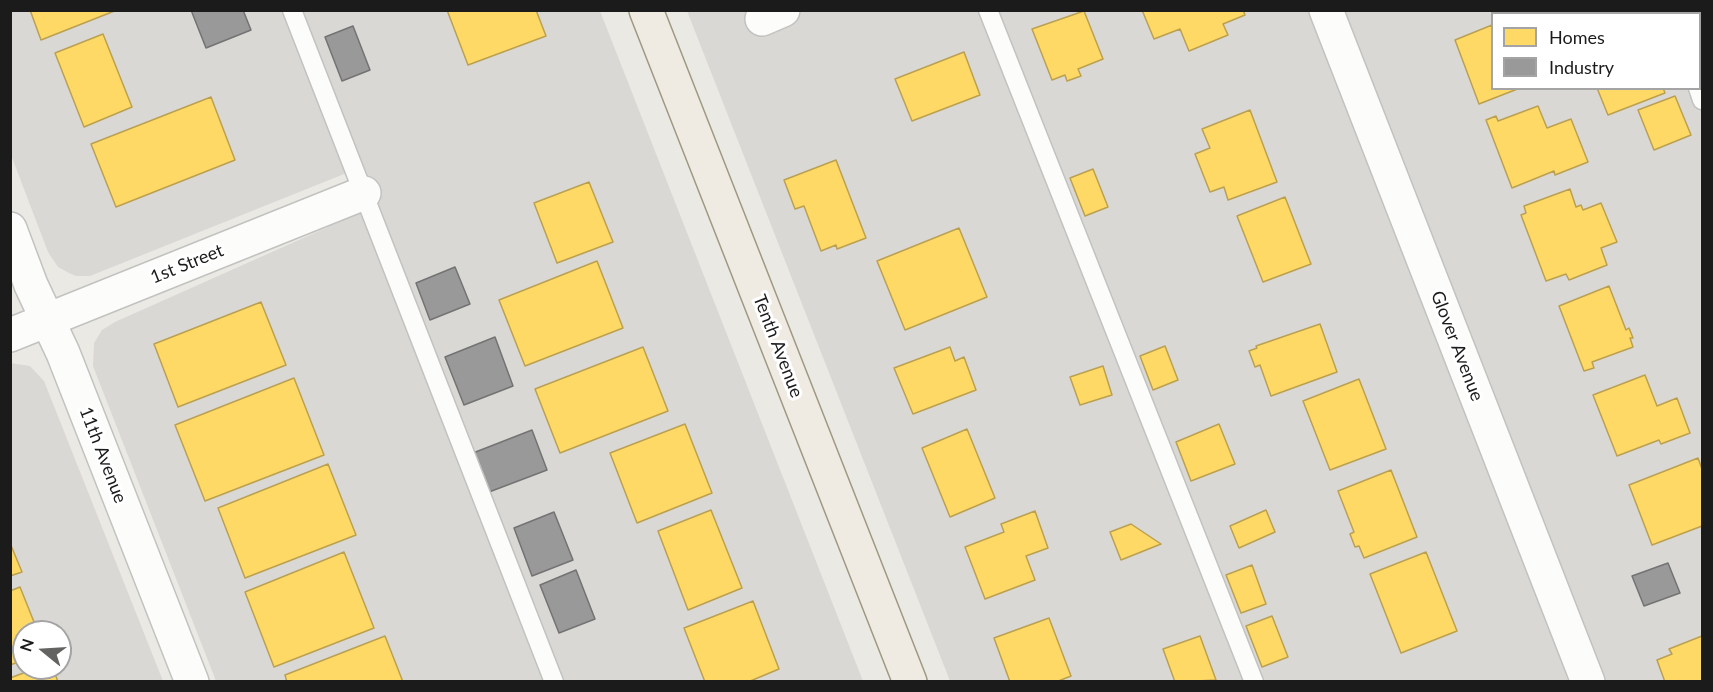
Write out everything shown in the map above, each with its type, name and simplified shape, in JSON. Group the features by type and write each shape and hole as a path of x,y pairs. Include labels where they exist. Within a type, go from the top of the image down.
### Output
{"main road":[{"name":"Tenth Avenue","path":"646,10 910,681"}],"street":[{"name":"Glover Avenue","path":"1326,10 1588,681"},
{"name":"1st Street","path":"10,335 364,193"},
{"name":"11th Avenue","path":"10,229 31,285 63,353 192,681"}],"lane":[{"path":"292,10 554,681"},
{"path":"988,10 1254,681"}],"shaded area":[{"path":"11,11 600,11 863,681 216,681 93,366 94,343 102,330 115,322 375,206 359,168 90,276 76,276 69,273 58,267 48,252 11,155"},
{"path":"687,11 1702,11 1702,681 950,681"},
{"path":"10,363 30,366 44,381 163,681 11,681"}],"building: Homes":[{"path":"30,10 117,10 41,40"},
{"path":"447,10 536,10 546,36 468,65"},
{"path":"1142,10 1243,10 1245,15 1223,24 1228,35 1189,51 1180,29 1154,39"},
{"path":"1084,11 1103,59 1078,69 1081,76 1067,81 1065,75 1052,80 1032,29"},
{"path":"1491,25 1491,90 1515,90 1479,104 1455,40"},
{"path":"103,34 132,107 84,127 55,53"},
{"path":"964,52 980,95 912,121 895,79"},
{"path":"1598,90 1664,90 1665,93 1608,115"},
{"path":"1675,96 1691,135 1654,150 1638,110"},
{"path":"211,97 235,160 116,207 91,144"},
{"path":"1538,106 1547,128 1571,119 1588,162 1555,175 1554,171 1512,188 1486,120 1496,116 1498,121"},
{"path":"1250,110 1277,182 1228,200 1224,187 1210,192 1195,154 1210,148 1202,129"},
{"path":"836,160 866,238 837,249 836,245 821,251 804,206 795,209 784,180"},
{"path":"1093,169 1108,207 1085,216 1070,178"},
{"path":"589,182 613,242 557,263 534,203"},
{"path":"1570,189 1576,207 1581,205 1583,210 1601,203 1617,242 1601,248 1607,265 1569,280 1566,274 1546,281 1521,215 1526,213 1524,206"},
{"path":"1285,197 1311,264 1263,282 1237,216"},
{"path":"959,228 987,297 905,330 877,261"},
{"path":"597,261 623,328 525,366 499,300"},
{"path":"1609,286 1626,330 1629,328 1633,338 1630,338 1633,347 1592,362 1594,368 1584,371 1559,306"},
{"path":"261,302 286,365 178,407 154,344"},
{"path":"1320,324 1337,372 1271,396 1260,365 1255,367 1249,351 1257,348 1256,346"},
{"path":"1165,346 1178,380 1153,390 1140,356"},
{"path":"643,347 668,411 560,453 535,389"},
{"path":"950,347 955,361 964,357 976,390 913,414 894,368"},
{"path":"1103,366 1112,395 1080,405 1070,377"},
{"path":"1645,375 1657,406 1677,398 1690,433 1661,444 1659,440 1617,456 1593,395"},
{"path":"294,378 324,455 205,501 175,425"},
{"path":"1359,379 1386,449 1330,470 1303,401"},
{"path":"685,424 712,493 637,523 610,453"},
{"path":"1219,424 1235,464 1191,481 1176,442"},
{"path":"967,429 995,498 950,517 922,448"},
{"path":"1698,458 1702,469 1702,526 1652,545 1629,485"},
{"path":"328,464 356,535 245,578 218,508"},
{"path":"1391,470 1417,537 1364,558 1359,546 1355,547 1350,534 1354,532 1338,491"},
{"path":"711,510 742,588 688,610 658,531"},
{"path":"1266,510 1275,532 1239,548 1230,526"},
{"path":"1035,511 1048,548 1026,556 1035,580 985,599 965,547 1004,532 1001,524"},
{"path":"1131,524 1161,544 1121,560 1110,532"},
{"path":"10,543 22,572 10,576"},
{"path":"344,552 374,628 274,667 245,592"},
{"path":"1426,552 1457,631 1401,653 1370,574"},
{"path":"1252,565 1266,604 1241,613 1226,575"},
{"path":"20,587 33,620 12,620 12,664 10,665 10,591"},
{"path":"753,601 779,669 748,682 705,682 684,628"},
{"path":"1272,616 1288,657 1262,667 1246,626"},
{"path":"1049,618 1071,676 1056,682 1010,682 994,638"},
{"path":"385,636 403,682 287,682 285,675"},
{"path":"1200,636 1216,680 1175,682 1163,649"},
{"path":"1702,636 1702,682 1665,682 1657,660 1672,654 1669,649"},
{"path":"12,677 12,680 57,680 58,682 10,682"}],"building: Industry":[{"path":"191,10 243,10 251,30 206,48"},
{"path":"353,26 370,70 342,81 325,37"},
{"path":"455,267 470,304 430,320 416,283"},
{"path":"495,337 513,386 464,405 445,357"},
{"path":"532,430 547,470 489,492 473,453"},
{"path":"554,512 573,560 532,576 514,528"},
{"path":"1668,563 1680,593 1644,606 1632,576"},
{"path":"576,570 595,619 559,633 540,585"}]}
